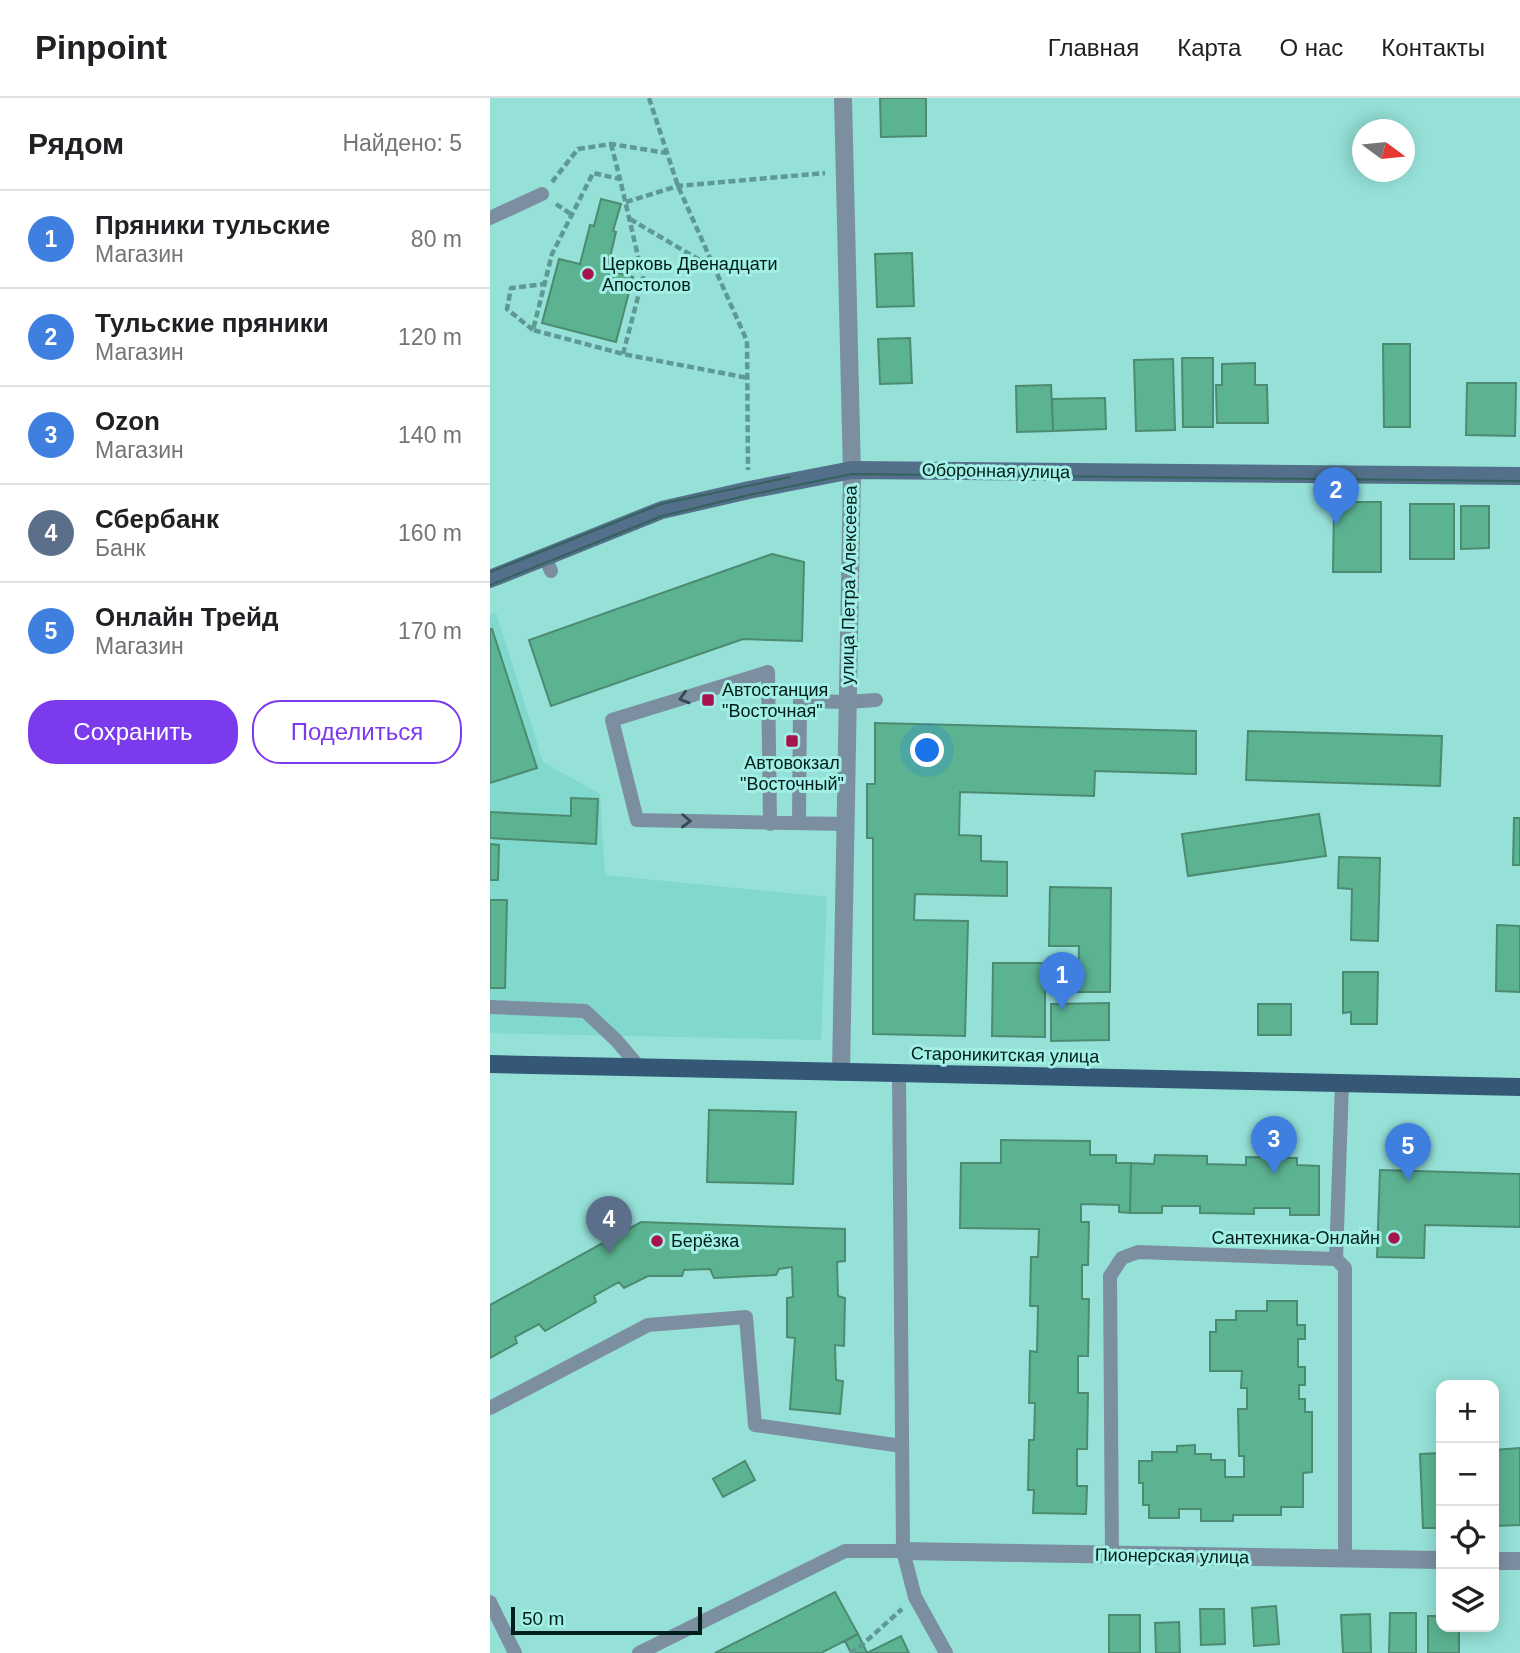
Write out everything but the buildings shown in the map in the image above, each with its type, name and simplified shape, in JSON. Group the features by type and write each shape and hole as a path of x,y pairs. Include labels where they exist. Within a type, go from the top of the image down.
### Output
{"main road":[{"name":"Оборонная улица","path":"490,579 548,564 662,510 852,470 1520,476"},
{"name":"Староникитская улица","path":"490,1064 1520,1087"}],"street":[{"name":"улица Петра Алексеева","path":"841,1072 852,470 843,98"},
{"name":"Пионерская улица","path":"904,1551 1436,1560"},
{"path":"1499,1561 1520,1561"}],"lane":[{"path":"490,218 542,194"},
{"path":"770,824 768,672 612,720 637,820 770,824 845,824"},
{"path":"799,822 800,701 876,700"},
{"path":"490,1007 585,1010 639,1067"},
{"path":"899,1073 904,1551 915,1597 946,1653"},
{"path":"1336,1259 1342,1083"},
{"path":"1112,1555 1110,1276 1122,1258 1138,1252 1336,1259 1345,1268 1345,1559"},
{"path":"490,1408 648,1325 746,1317 755,1425 902,1446"},
{"path":"639,1653 845,1551 904,1551"},
{"path":"490,1602 515,1653"}],"path":[{"path":"649,98 678,186 747,341 749,490"},
{"path":"542,194 578,149 611,144 667,153"},
{"path":"611,144 643,278 623,354"},
{"path":"626,202 678,186 845,171"},
{"path":"533,330 552,254 593,173 620,179"},
{"path":"630,219 716,269"},
{"path":"545,284 511,288 506,309 533,330 623,354 747,378"},
{"path":"850,1653 915,1597"}],"shaded area":[{"path":"496,612 543,762 600,794 605,875 827,897 821,1040 490,1033 490,614"}],"tram line":[{"path":"490,585 662,516 852,474 1520,481"},
{"path":"490,572 661,504 790,477"}],"place":[{"name":"Церковь Двенадцати Апостолов","path":"588,274"},
{"name":"Тульские пряники","path":"1336,525"},
{"name":"Автостанция \"Восточная\"","path":"708,700"},
{"name":"Автовокзал \"Восточный\"","path":"792,741"},
{"name":"Пряники тульские","path":"1062,1010"},
{"name":"Ozon","path":"1274,1174"},
{"name":"Онлайн Трейд","path":"1408,1181"},
{"name":"Сантехника-Онлайн","path":"1394,1238"},
{"name":"Берёзка","path":"657,1241"},
{"name":"Сбербанк","path":"609,1254"}]}
